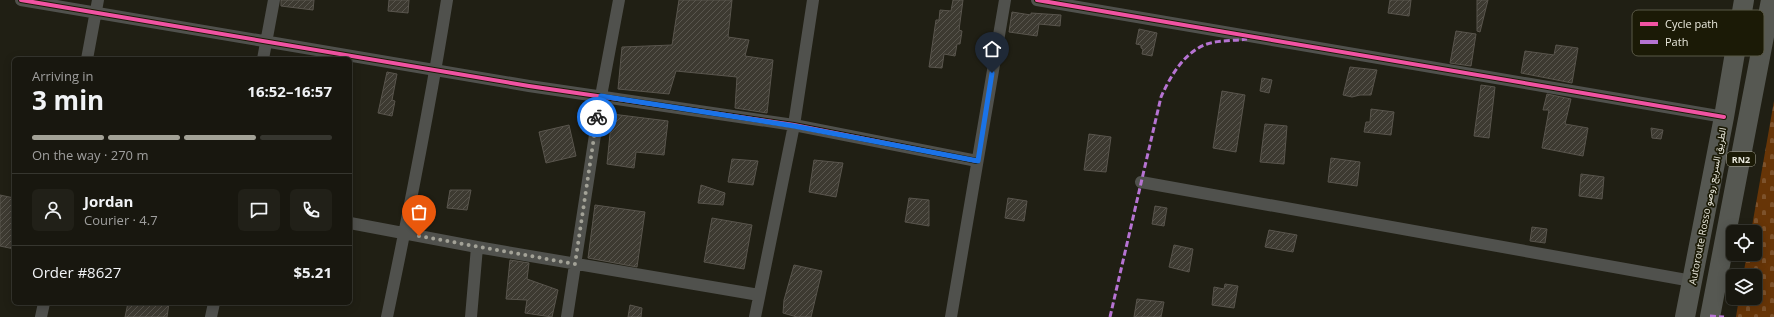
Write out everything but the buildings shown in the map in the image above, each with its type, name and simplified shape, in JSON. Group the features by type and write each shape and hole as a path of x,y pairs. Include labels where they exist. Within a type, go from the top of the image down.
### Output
{"highway":[{"name":"Autoroute Rosso الطريق السريع روصو","path":"1742,10 1744,0"},
{"name":"RN2","path":"1764,36 1771,0"},
{"name":"Autoroute Rosso الطريق السريع روصو","path":"1685,317 1734,56"},
{"name":"RN2","path":"1710,317 1760,56"}],"street":[{"path":"21,0 97,6 266,41 436,70 794,126 978,161"},
{"path":"263,57 274,0"},
{"path":"386,317 405,234 436,70 447,0"},
{"path":"567,317 601,96 619,0"},
{"path":"755,317 794,126 813,0"},
{"path":"951,317 1005,0"},
{"path":"1037,0 1724,117"},
{"path":"87,57 97,6"},
{"path":"1141,182 1692,281"},
{"path":"352,223 477,247 759,295"},
{"path":"472,317 477,247"},
{"path":"41,317 44,305"},
{"path":"211,317 214,305"}],"green space":[{"path":"1774,101 1774,317 1736,317 1738,305 1762,305 1762,269 1744,269 1746,261 1762,261 1762,225 1752,225"}],"marked path":[{"path":"1110,317 1161,97 1173,74 1191,53 1207,44 1247,39"},
{"path":"1710,316 1724,317"}],"cycle path":[{"path":"21,0 529,86 794,125 977,161"},
{"path":"1037,0 1724,117"}],"way so far":[{"path":"419,236 575,264 597,117"}],"route":[{"path":"597,117 601,96 794,126 978,161 992,73"}]}
